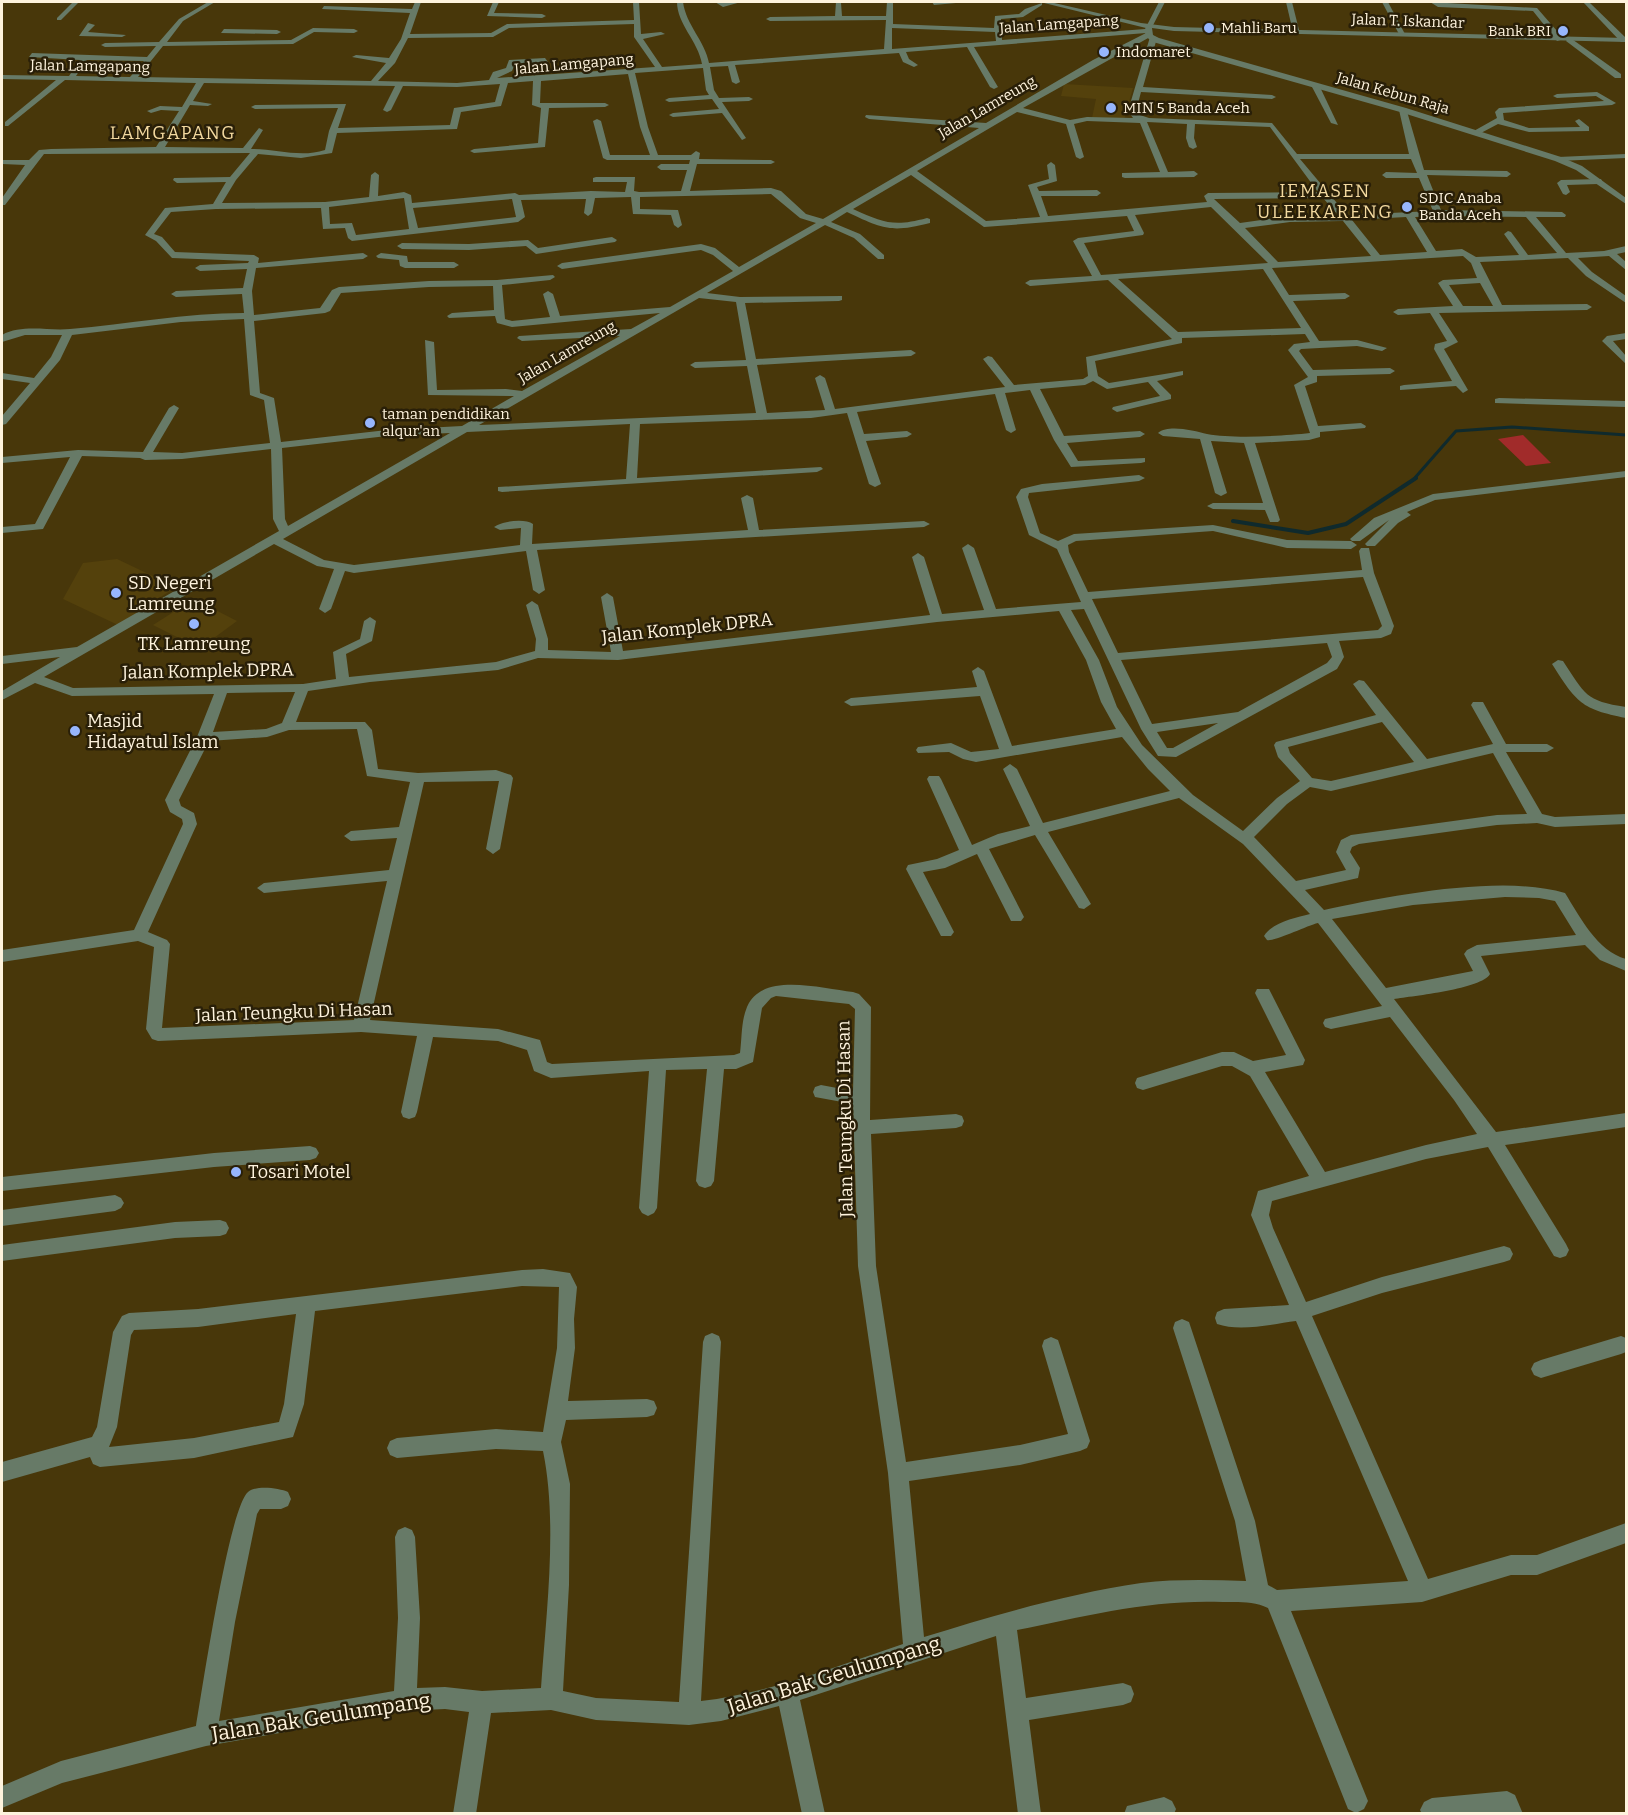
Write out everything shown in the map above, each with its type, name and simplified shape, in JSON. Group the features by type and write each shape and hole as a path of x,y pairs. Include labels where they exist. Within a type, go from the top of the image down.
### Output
{"street":[{"path":"59,20 76,2"},
{"path":"132,80 181,21 212,2"},
{"path":"374,82 381,70 392,61 406,36 418,2"},
{"path":"496,2 489,15 552,15"},
{"path":"636,2 639,37 661,70"},
{"path":"680,2 681,13 696,38 707,66 708,82 723,111 742,138"},
{"path":"718,2 723,4 738,2"},
{"path":"888,51 890,2"},
{"path":"934,3 964,2"},
{"path":"1000,42 996,30 997,16 1021,16 1038,2"},
{"name":"Jalan T. Iskandar","path":"1038,2 1150,32 1188,28 1625,40"},
{"path":"1162,2 1150,32 1132,111 1142,120 1165,175"},
{"path":"1289,2 1298,32"},
{"path":"1385,2 1403,34"},
{"path":"1433,2 1438,5 1535,9 1560,39"},
{"path":"1586,2 1625,40"},
{"path":"324,9 414,11"},
{"path":"816,9 862,9"},
{"path":"771,19 838,10 854,18 996,30"},
{"path":"788,28 852,27 855,26 854,18"},
{"path":"406,36 494,35 507,26 636,22"},
{"path":"91,25 82,34 170,36"},
{"path":"410,28 463,27"},
{"path":"224,31 278,29 271,43"},
{"path":"105,45 296,42 314,30 354,31"},
{"name":"Jalan Lamgapang","path":"2,77 400,84 504,83 1000,42 1150,32"},
{"name":"Jalan Kebun Raja","path":"1150,32 1558,159 1598,181 1626,202"},
{"name":"Jalan Lamreung","path":"2,696 463,432 1150,32"},
{"path":"639,37 661,34"},
{"path":"1569,39 1618,76"},
{"path":"969,45 994,87"},
{"path":"902,50 906,60 914,65"},
{"path":"32,55 150,59"},
{"path":"356,57 392,61"},
{"path":"8,124 67,78 85,58"},
{"path":"333,131 454,127 457,110 498,104 504,83 492,79 496,74 509,69 514,61 545,60"},
{"path":"731,64 736,82"},
{"path":"631,72 644,127 654,156"},
{"path":"159,150 201,81"},
{"path":"159,150 201,81"},
{"path":"537,81 536,105 604,105"},
{"path":"387,110 400,84"},
{"path":"1315,85 1335,123"},
{"path":"1138,89 1272,97"},
{"path":"1476,132 1501,119 1499,112 1502,110 1612,103 1613,100 1597,94 1557,96"},
{"path":"312,105 317,97"},
{"path":"669,100 749,99"},
{"path":"152,111 160,108 208,104"},
{"path":"3,198 31,163 45,151 176,149 256,151 285,155 326,153 329,152 333,131 343,105 255,107"},
{"path":"474,151 542,145 545,106"},
{"path":"1016,109 1070,122 1081,119 1272,125 1324,195 1378,258"},
{"path":"1403,110 1414,156 1438,213"},
{"path":"674,115 723,111"},
{"path":"869,117 988,126"},
{"path":"597,121 606,157 654,156 771,162"},
{"path":"1498,121 1529,130 1586,129"},
{"path":"1580,121 1595,138"},
{"path":"1070,122 1080,157"},
{"path":"1191,122 1190,138 1193,147"},
{"path":"246,151 259,130"},
{"path":"165,162 176,149"},
{"path":"216,206 231,179 256,151"},
{"path":"1293,156 1414,156"},
{"path":"1558,159 1626,156"},
{"path":"661,167 695,159"},
{"path":"685,193 695,159"},
{"path":"2,162 31,163"},
{"path":"1045,219 1032,184 1053,181 1051,165"},
{"path":"910,171 981,223 1129,213 1213,204"},
{"path":"1125,175 1194,174"},
{"path":"1386,175 1507,174"},
{"path":"373,199 375,175"},
{"path":"177,180 231,179"},
{"path":"596,180 632,179 636,212 675,212 678,225"},
{"path":"1566,192 1560,183 1598,181"},
{"path":"408,206 499,196 515,196 516,198 632,193 775,192 803,216 857,236 882,257"},
{"path":"588,213 591,194"},
{"path":"1035,194 1097,194"},
{"path":"158,209 325,205 404,195 408,197 410,232 399,257"},
{"path":"1316,344 1286,298 1270,265 1238,226 1213,204 1208,196 1324,195"},
{"path":"325,205 326,227 349,225 352,238 519,219 516,198"},
{"path":"847,209 886,228 901,228 927,221"},
{"path":"168,210 149,235 159,239 168,253 179,256 254,258 247,291 255,395 268,398 276,445 281,537 321,563 354,569 617,540 924,524"},
{"path":"1238,226 1290,219 1410,216 1438,213 1492,212 1562,215"},
{"path":"1097,276 1078,241 1140,233 1129,213"},
{"path":"1529,215 1567,255 1626,300"},
{"path":"1410,216 1434,255"},
{"path":"1508,234 1524,256"},
{"path":"402,246 476,247 528,243 536,251 612,240"},
{"path":"562,266 701,247 711,249 722,260 740,271"},
{"path":"1474,260 1524,256 1611,254 1626,249"},
{"path":"1030,283 1097,276 1110,277 1464,252 1474,260 1499,308"},
{"path":"1611,254 1626,267"},
{"path":"200,268 253,267 363,256"},
{"path":"381,256 404,258 405,266 454,265"},
{"path":"2,339 17,333 68,332 183,318 249,317 322,311 327,309 335,292 339,290 429,284 497,283 550,277"},
{"path":"1110,277 1173,340"},
{"path":"1460,309 1443,283 1483,280"},
{"path":"497,283 498,313 500,321 507,324 674,308"},
{"path":"176,294 247,291"},
{"path":"548,294 556,320"},
{"path":"697,295 740,300 839,297"},
{"path":"1286,298 1346,296"},
{"path":"740,300 762,416"},
{"path":"1398,312 1587,307"},
{"path":"1404,388 1461,386 1439,349 1439,346 1453,342 1434,310"},
{"path":"452,316 498,313"},
{"path":"522,338 635,331"},
{"path":"1093,378 1090,359 1173,340 1307,331"},
{"path":"2,422 56,358 68,332"},
{"path":"1626,336 1610,338 1607,341 1626,360"},
{"path":"429,342 432,393 506,392 525,395"},
{"path":"1163,434 1197,434 1205,437 1250,440 1312,437 1316,435 1315,429 1299,385 1314,380 1293,349 1316,344 1357,343 1382,348"},
{"path":"695,365 872,357 911,353"},
{"path":"988,359 1005,389 1011,430"},
{"path":"1309,373 1390,371"},
{"path":"1093,378 1112,387 1179,373"},
{"path":"2,376 37,381"},
{"path":"820,378 831,413"},
{"path":"2,460 78,453 145,457 182,456 387,433 463,432 831,413 1005,389 1085,382 1093,378"},
{"path":"1117,410 1167,399 1150,379"},
{"path":"1034,386 1059,440 1075,465 1141,460"},
{"path":"1500,401 1626,404"},
{"path":"145,457 174,408"},
{"path":"851,410 875,484"},
{"path":"631,482 635,422"},
{"path":"1315,429 1361,426"},
{"path":"860,438 907,434"},
{"path":"1059,440 1140,434"},
{"path":"1205,437 1221,493"},
{"path":"1250,440 1249,444 1274,520"},
{"path":"2,530 39,528 78,453"},
{"path":"502,489 817,469"},
{"path":"1354,542 1378,520 1424,499 1626,474"},
{"path":"1140,478 1042,487 1025,491 1022,497 1035,535 1061,547 1160,751 1172,753 1249,714 1332,666 1338,657 1331,637"},
{"path":"1600,479 1626,479"},
{"path":"1113,657 1381,634 1387,631 1368,573 1368,547 1394,521 1408,514 1478,493"},
{"path":"747,498 754,533"},
{"path":"1213,506 1269,507"},
{"path":"500,527 526,524 539,590"},
{"path":"1061,547 1068,539 1213,528 1287,544 1354,542 1368,547"},
{"path":"968,548 991,613"},
{"path":"918,557 937,618"},
{"path":"325,609 340,568"},
{"name":"Jalan Komplek DPRA","path":"34,678 72,692 303,688 343,681 498,666 515,657 541,652 618,656 937,618 1063,607 1087,600 1368,573"},
{"path":"608,597 618,656"},
{"path":"532,605 542,639 541,652"},
{"path":"1063,607 1091,657 1105,696 1125,732 1158,775 1208,816 1247,840 1321,916 1493,1140 1560,1250"},
{"path":"343,681 339,652 366,641 370,621"},
{"path":"2,660 84,650"},
{"path":"1558,664 1588,705 1600,710 1626,712"},
{"path":"978,671 1007,752"},
{"path":"1359,684 1383,717 1423,764"},
{"path":"2,956 139,935 190,824 189,816 175,809 172,800 204,737 223,688"},
{"path":"288,726 303,688"},
{"path":"851,702 985,691"},
{"path":"1478,705 1537,818"},
{"path":"1148,729 1249,714"},
{"path":"1383,717 1281,745 1283,754 1308,782 1331,786 1499,748 1547,748"},
{"path":"204,737 267,733 288,726 360,725 365,730 372,773 418,778 496,775 507,778 493,849"},
{"path":"923,750 951,747 968,756 976,757 1125,732"},
{"path":"1010,769 1039,829 1084,904"},
{"path":"361,1026 418,778"},
{"path":"934,779 974,850 1016,917"},
{"path":"1247,840 1245,837 1249,830 1308,782"},
{"path":"946,932 913,869 940,864 974,850 1039,829 1181,793"},
{"path":"1294,887 1353,874 1353,868 1343,852 1346,844 1356,839 1467,822 1537,818 1555,822 1626,819"},
{"path":"351,836 406,832"},
{"path":"264,888 397,875"},
{"path":"1272,936 1284,927 1353,908 1445,895 1552,893 1560,897 1588,939 1615,962 1626,965"},
{"name":"Jalan Teungku Di Hasan","path":"139,935 162,944 154,1029 158,1035 361,1026 427,1029 516,1038 534,1045 537,1061 551,1071 736,1062 747,1057 753,1011 758,1000 764,994 776,990 853,998 863,1007 861,1099 867,1266 898,1473 915,1653"},
{"path":"1383,995 1471,980 1482,974 1472,954 1477,951 1588,939"},
{"path":"1253,1068 1297,1060 1263,993"},
{"path":"1331,1023 1393,1010"},
{"path":"410,1112 427,1029"},
{"path":"1143,1083 1222,1059 1234,1059 1253,1068 1320,1179"},
{"path":"705,1181 716,1063"},
{"path":"648,1208 658,1064"},
{"path":"821,1092 861,1099"},
{"path":"1422,1590 1272,1250 1260,1215 1264,1196 1426,1152 1626,1120"},
{"path":"863,1127 956,1121"},
{"path":"2,1184 214,1160 310,1153"},
{"path":"2,1218 115,1203"},
{"path":"2,1253 175,1230 220,1228"},
{"path":"1224,1318 1263,1317 1300,1312 1382,1285 1504,1254"},
{"path":"307,1304 294,1404 286,1430 207,1448 100,1457 99,1445 107,1427 122,1332 129,1322 198,1318 307,1304 395,1293 424,1293 528,1277 564,1279 568,1287 565,1319 566,1348 558,1411 551,1442 560,1484 558,1586 551,1699"},
{"path":"1182,1328 1245,1521 1267,1597 1356,1801"},
{"path":"689,1714 712,1342"},
{"path":"1541,1369 1625,1345"},
{"path":"898,1473 1020,1455 1080,1441 1051,1346"},
{"path":"558,1411 646,1408"},
{"path":"397,1448 496,1439 551,1442"},
{"path":"2,1472 99,1445"},
{"path":"206,1736 224,1622 248,1510 255,1499 281,1499"},
{"name":"Jalan Bak Geulumpang","path":"2,1797 61,1772 206,1736 405,1700 445,1698 482,1702 551,1699 596,1709 689,1714 722,1710 787,1693 1005,1622 1141,1594 1190,1590 1267,1597 1422,1590 1511,1565 1537,1565 1626,1534"},
{"path":"405,1537 409,1618 405,1700"},
{"path":"1005,1622 1030,1814"},
{"path":"787,1693 814,1814"},
{"path":"1017,1711 1122,1694"},
{"path":"464,1814 482,1702"},
{"path":"1432,1810 1507,1803 1512,1814"},
{"path":"1135,1814 1164,1809"}],"shaded area":[{"name":"MIN 5 Banda Aceh","path":"1064,84 1133,88 1124,120 1092,118 1096,99 1061,96"},
{"path":"1523,435 1551,463 1526,466 1498,439"},
{"name":"SD Negeri Lamreung","path":"117,559 176,587 118,625 63,599 83,563"},
{"name":"TK Lamreung","path":"194,599 237,621 207,643 197,647 153,625"}],"waterway":[{"path":"1413,480 1456,431 1512,427 1626,435"},
{"path":"1233,521 1308,533 1346,524 1413,480"}],"place":[{"name":"Mahli Baru","path":"1209,28"},
{"name":"Bank BRI","path":"1563,31"},
{"name":"Indomaret","path":"1104,52"},
{"name":"MIN 5 Banda Aceh","path":"1111,108"},
{"name":"SDIC Anaba Banda Aceh","path":"1407,207"},
{"name":"taman pendidikan alqur'an","path":"370,423"},
{"name":"SD Negeri Lamreung","path":"116,593"},
{"name":"TK Lamreung","path":"194,624"},
{"name":"Masjid Hidayatul Islam","path":"75,731"},
{"name":"Tosari Motel","path":"236,1172"}],"district":[{"name":"LAMGAPANG","path":"173,133"},
{"name":"IEMASEN ULEEKARENG","path":"1325,201"}]}
